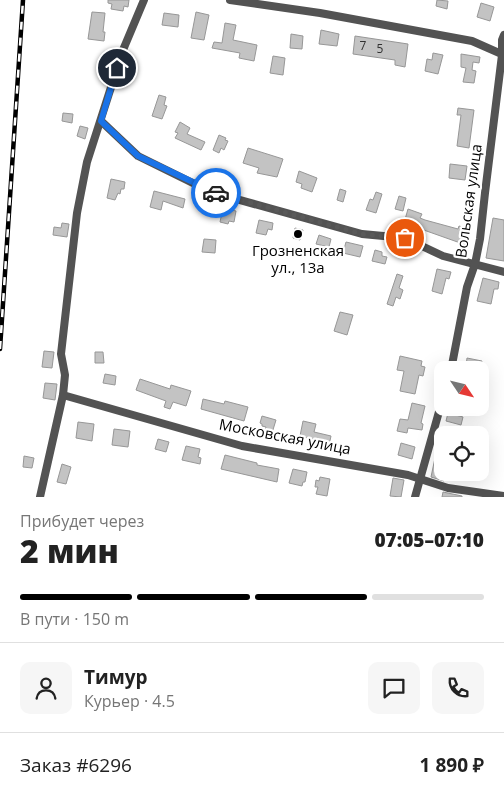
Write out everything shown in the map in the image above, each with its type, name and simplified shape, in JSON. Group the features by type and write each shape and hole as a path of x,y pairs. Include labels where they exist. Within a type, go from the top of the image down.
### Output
{"street":[{"path":"40,497 63,395 65,375 61,354 77,213 87,162 122,50 144,0"},
{"path":"230,0 320,13 472,41 503,55"},
{"name":"Вольская улица","path":"453,361 467,287 475,264 480,239 504,35"},
{"path":"101,121 138,156 211,192 362,234 405,238 443,256 504,272"},
{"name":"Московская улица","path":"63,395 242,446 408,475 448,488 504,496"},
{"path":"416,497 438,416"}],"building":[{"path":"108,0 129,0 128,7 124,6 123,11 111,9 112,4 108,3"},
{"path":"437,0 448,1 447,9 436,6"},
{"path":"481,3 494,7 490,21 477,17"},
{"path":"92,12 105,13 104,41 88,39"},
{"path":"196,12 209,15 204,40 191,38"},
{"path":"164,13 179,15 178,27 162,25"},
{"path":"225,23 236,25 233,40 257,45 254,61 239,58 240,53 212,48 214,42 222,43"},
{"path":"321,30 339,34 337,46 319,44"},
{"path":"291,34 303,36 302,49 290,48"},
{"path":"355,36 408,44 405,67 395,65 395,60 353,54"},
{"path":"433,53 443,55 438,74 425,71 427,59 432,60"},
{"path":"461,54 480,57 479,63 473,62 472,70 476,71 474,83 463,82 466,68 461,67"},
{"path":"273,56 285,58 283,75 270,73"},
{"path":"159,95 166,97 164,105 167,106 162,119 152,116"},
{"path":"458,108 474,110 469,148 457,146 461,115 457,115"},
{"path":"63,113 73,114 72,123 62,121"},
{"path":"180,122 190,128 187,134 205,142 201,150 175,138 178,133 175,132"},
{"path":"80,126 88,128 85,139 77,136"},
{"path":"219,135 228,141 224,150 221,148 219,153 213,150"},
{"path":"248,148 283,159 277,177 257,173 259,168 243,163"},
{"path":"450,164 467,166 465,180 449,178"},
{"path":"299,171 317,178 312,192 301,188 302,184 296,182"},
{"path":"111,179 125,182 124,189 121,189 120,194 118,193 115,200 107,198"},
{"path":"340,189 346,191 343,202 337,200"},
{"path":"154,191 185,199 183,208 163,201 161,210 150,207"},
{"path":"376,192 382,194 376,213 366,210 370,199 373,200"},
{"path":"399,196 406,198 403,211 395,209"},
{"path":"223,208 236,211 234,222 229,221 228,224 220,222"},
{"path":"408,209 422,214 420,218 425,220 458,229 459,226 470,229 466,245 404,223"},
{"path":"493,218 504,220 504,261 486,258"},
{"path":"259,220 273,223 272,230 268,229 266,235 256,233"},
{"path":"62,223 69,224 67,237 53,235 54,227 61,228"},
{"name":"Грозненская ул., 13а","path":"295,228 303,230 300,240 293,238"},
{"path":"319,235 331,239 329,247 316,244"},
{"path":"204,239 216,240 215,253 202,252"},
{"path":"346,242 363,246 360,257 343,253"},
{"path":"375,250 382,252 382,256 387,257 385,264 372,261"},
{"path":"437,269 451,272 449,279 446,278 442,294 432,291"},
{"path":"397,274 403,276 399,288 403,290 400,299 396,297 393,306 387,304"},
{"path":"483,278 499,282 498,289 494,289 491,304 477,301"},
{"path":"340,312 353,315 347,335 334,331"},
{"path":"44,351 54,352 52,368 42,367"},
{"path":"95,352 103,352 104,363 95,363"},
{"path":"400,356 422,361 421,366 425,367 423,376 419,375 415,394 400,391 404,371 397,370"},
{"path":"467,358 482,361 467,361"},
{"path":"105,374 116,376 115,385 103,383"},
{"path":"140,379 170,389 171,385 191,391 186,406 173,402 170,409 164,407 166,401 136,390"},
{"path":"45,383 57,384 55,400 43,398"},
{"path":"203,399 224,404 225,401 248,407 244,421 201,409"},
{"path":"412,403 425,406 421,423 423,424 422,430 408,428 407,433 397,431 400,419 408,420"},
{"path":"262,416 276,420 272,433 265,431 266,427 260,423"},
{"path":"447,416 463,417 461,425 446,421"},
{"path":"303,421 316,424 314,432 331,436 328,450 314,447 316,440 300,436"},
{"path":"78,422 94,424 92,441 76,438"},
{"path":"114,429 130,431 128,447 112,445"},
{"path":"158,439 169,442 166,452 155,449"},
{"path":"401,443 415,447 412,459 398,455"},
{"path":"186,446 200,449 198,457 201,458 200,464 182,460"},
{"path":"225,455 257,463 257,465 279,469 277,482 221,469"},
{"path":"24,456 34,458 32,468 23,467"},
{"path":"434,463 434,478 431,477"},
{"path":"62,464 71,467 66,484 57,482"},
{"path":"293,469 307,472 302,486 289,483"},
{"path":"320,477 330,479 327,496 316,494 318,487 315,487 316,480 319,481"},
{"path":"393,478 404,480 401,497 390,496"},
{"path":"443,492 462,496 462,497 442,497"}],"railway":[{"path":"0,349 23,0"}],"way so far":[{"path":"216,193 362,234 405,238"}],"place":[{"name":"Грозненская ул., 13а","path":"298,234"}],"route":[{"path":"117,68 101,121 138,156 216,193"}]}
